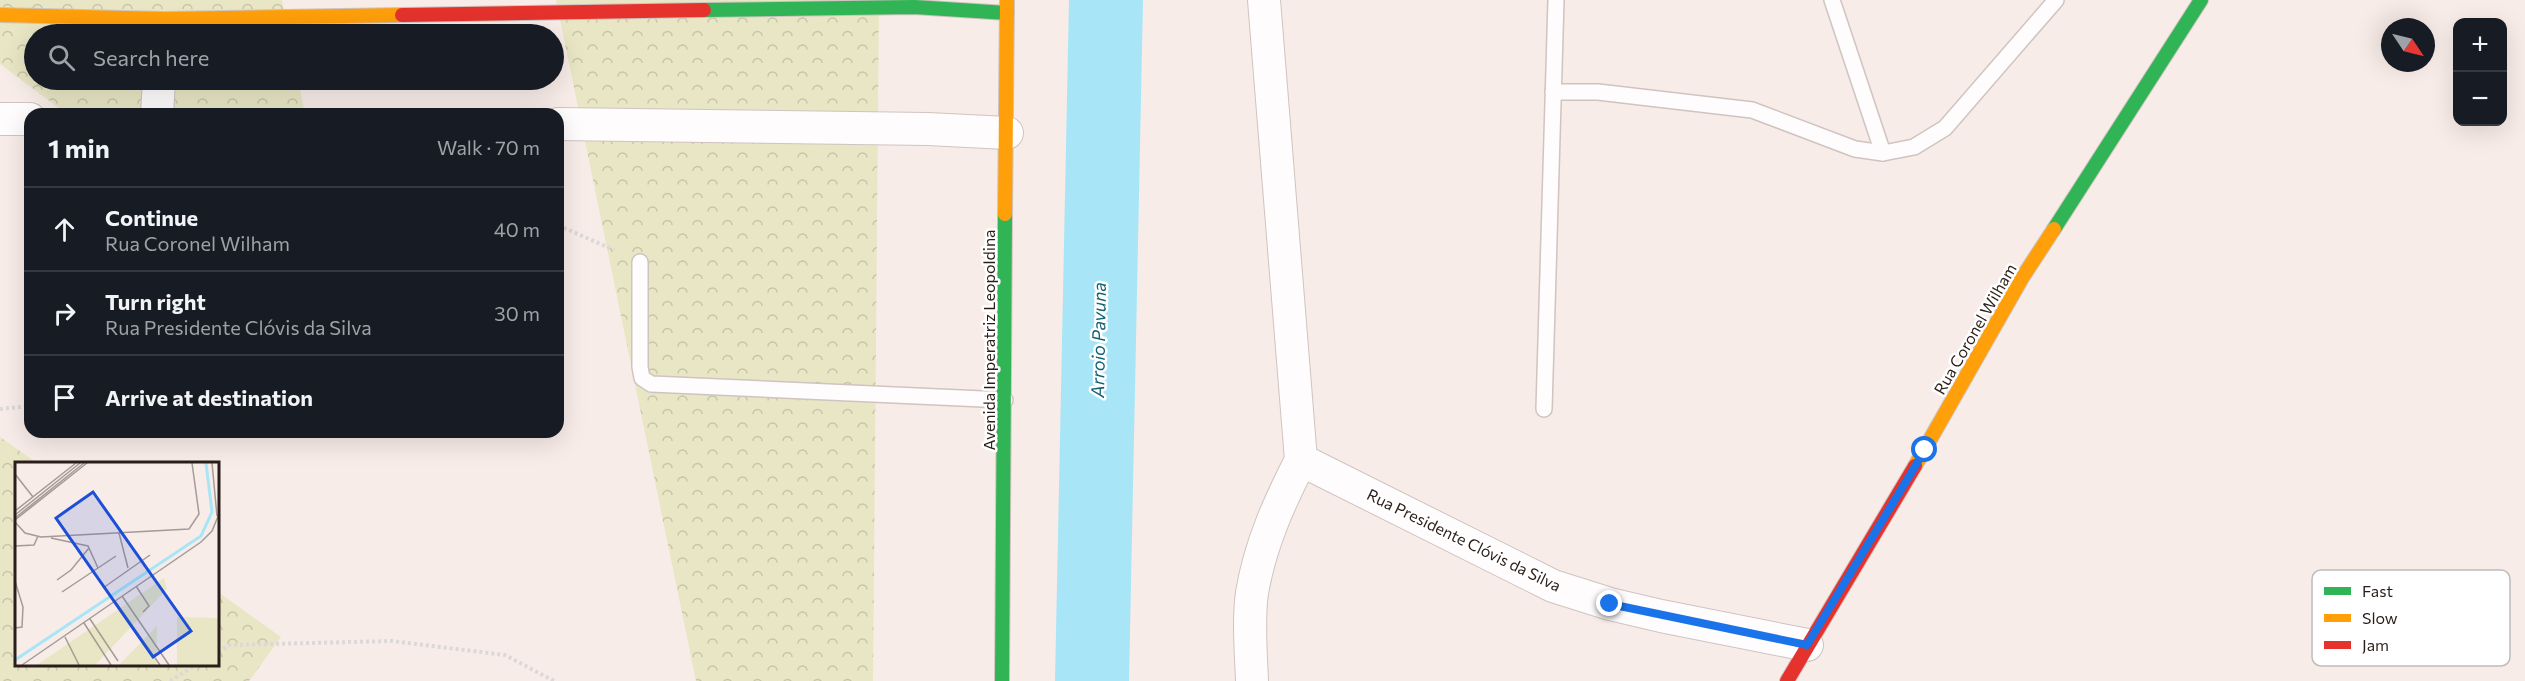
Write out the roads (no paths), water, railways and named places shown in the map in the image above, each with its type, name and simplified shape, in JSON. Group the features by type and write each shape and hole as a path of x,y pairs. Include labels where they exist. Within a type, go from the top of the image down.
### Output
{"street":[{"path":"1252,681 1252,596 1259,558 1277,507 1302,460 1264,0"},
{"name":"Rua Coronel Wilham","path":"1787,681 1925,450 2022,278 2201,0"},
{"path":"276,24 1007,6"},
{"name":"Avenida Imperatriz Leopoldina","path":"1002,681 1007,6"},
{"path":"0,15 122,24"},
{"path":"157,108 158,90"},
{"path":"0,119 24,119"},
{"path":"564,124 916,129 1007,133"},
{"name":"Rua Presidente Clóvis da Silva","path":"1302,460 1553,586 1610,604 1660,616 1807,645"}],"lane":[{"path":"1544,409 1556,0"},
{"path":"1832,0 1883,153"},
{"path":"1553,92 1598,92 1752,110 1855,149 1883,153 1914,147 1945,128 2056,0"},
{"path":"640,262 640,367 642,378 651,384 1005,400"}],"waterway":[{"name":"Arroio Pavuna","path":"1092,681 1106,0"}]}
